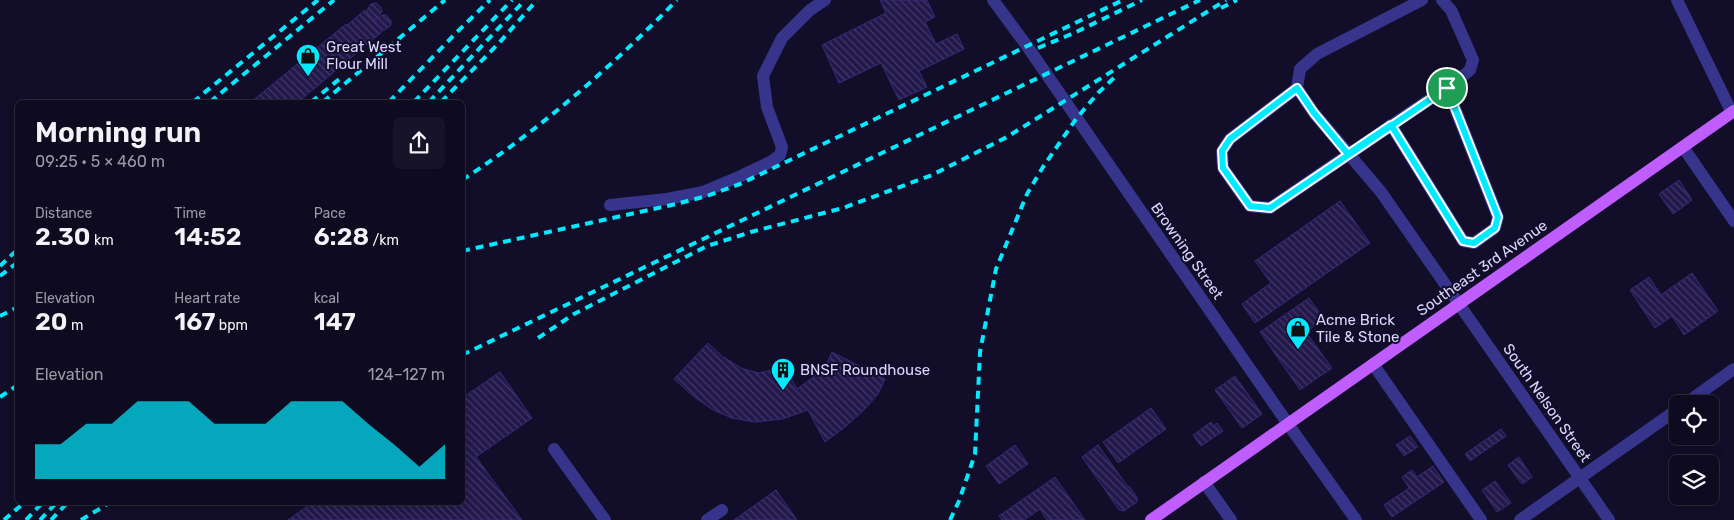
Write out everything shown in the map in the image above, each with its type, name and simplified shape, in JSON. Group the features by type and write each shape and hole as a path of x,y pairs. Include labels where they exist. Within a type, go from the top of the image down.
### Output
{"main road":[{"name":"Southeast 3rd Avenue","path":"1151,520 1733,112"}],"street":[{"path":"610,205 667,199 703,192 741,176 780,155 782,146 767,107 763,76 782,38 810,10 826,0"},
{"name":"Browning Street","path":"993,0 1027,46 1356,520"},
{"path":"1422,0 1317,54 1300,69 1297,88 1230,139 1222,151 1223,168 1250,206 1270,208 1447,88 1470,70 1473,60 1451,10 1442,0"},
{"path":"1677,0 1733,112"},
{"name":"South Nelson Street","path":"1297,88 1314,113 1381,192 1609,520"},
{"path":"1391,125 1463,241 1474,243 1495,228 1498,217 1447,88"},
{"path":"1682,147 1734,221"},
{"path":"1373,364 1481,520"},
{"path":"1698,395 1734,369"},
{"path":"1520,520 1669,415"},
{"path":"554,449 605,520"},
{"path":"1204,482 1231,520"},
{"path":"707,520 722,510"}],"building":[{"path":"880,0 927,0 935,17 925,22 936,44 957,34 964,49 919,71 927,87 899,100 881,63 839,83 822,45 886,13"},
{"path":"376,3 381,7 382,12 374,20 367,10 371,4"},
{"path":"365,10 383,31 300,100 253,100 346,24"},
{"path":"382,15 386,15 391,20 391,25 385,30 381,29 374,20"},
{"path":"1679,180 1692,200 1673,214 1659,194"},
{"path":"1340,201 1370,243 1255,323 1242,304 1271,283 1255,261"},
{"path":"1692,273 1718,311 1684,335 1672,316 1655,328 1630,290 1649,277 1661,295"},
{"path":"1309,298 1324,319 1306,332 1332,368 1300,390 1260,332"},
{"name":"BNSF Roundhouse","path":"708,343 722,356 741,368 758,373 772,370 783,364 797,389 819,373 827,363 832,352 885,379 878,394 865,409 825,442 808,410 782,419 755,422 732,418 713,410 693,396 674,379"},
{"path":"500,372 532,418 476,457 522,520 288,520 309,505 465,505 465,396"},
{"path":"1235,376 1262,414 1242,428 1215,390"},
{"path":"1151,408 1166,429 1118,463 1103,442"},
{"path":"1211,422 1213,426 1217,423 1223,431 1201,446 1193,435"},
{"path":"1501,429 1506,436 1470,461 1465,454"},
{"path":"1410,436 1418,447 1404,456 1396,445"},
{"path":"1015,445 1028,464 999,484 986,466"},
{"path":"1098,445 1137,497 1137,502 1124,511 1119,510 1082,457"},
{"path":"1519,457 1532,477 1522,484 1508,465"},
{"path":"1433,466 1444,482 1392,517 1384,505 1409,488 1402,477 1412,470 1417,477"},
{"path":"1055,477 1085,520 1047,520 1040,509 1024,520 1002,520 999,516"},
{"path":"1495,481 1511,503 1497,512 1482,490"},
{"path":"776,490 797,520 734,520"}],"railway":[{"path":"195,100 318,0"},
{"path":"212,100 334,0"},
{"path":"325,100 445,0"},
{"path":"391,100 490,0"},
{"path":"416,100 512,0"},
{"path":"431,100 525,0"},
{"path":"443,100 499,43 537,0"},
{"path":"465,178 520,140 574,96 627,49 677,0"},
{"path":"465,250 676,204 707,196 740,184 1123,0"},
{"path":"1038,48 1142,0"},
{"path":"465,354 1200,0"},
{"path":"538,338 574,314 707,246 751,232 843,208 932,175 1007,137 1226,0"},
{"path":"1221,8 1237,0"},
{"path":"950,520 959,501 975,454 980,352 996,269 1027,194 1043,167 1076,119 1098,93 1118,74"},
{"path":"313,100 342,77"},
{"path":"0,266 15,252"},
{"path":"0,276 15,264"},
{"path":"0,316 15,308"},
{"path":"0,397 15,387"},
{"path":"4,520 22,505"},
{"path":"26,520 40,505"},
{"path":"40,520 54,505"},
{"path":"51,520 65,505"},
{"path":"81,520 106,505"}],"place":[{"name":"Great West Flour Mill","path":"308,77"},
{"name":"Acme Brick Tile & Stone","path":"1298,350"},
{"name":"BNSF Roundhouse","path":"783,391"}],"route":[{"path":"1447,88 1391,125 1348,154 1270,208 1250,206 1223,168 1222,151 1230,139 1297,88 1314,113 1348,154 1391,125 1463,241 1474,243 1495,228 1498,217 1447,88"}]}
